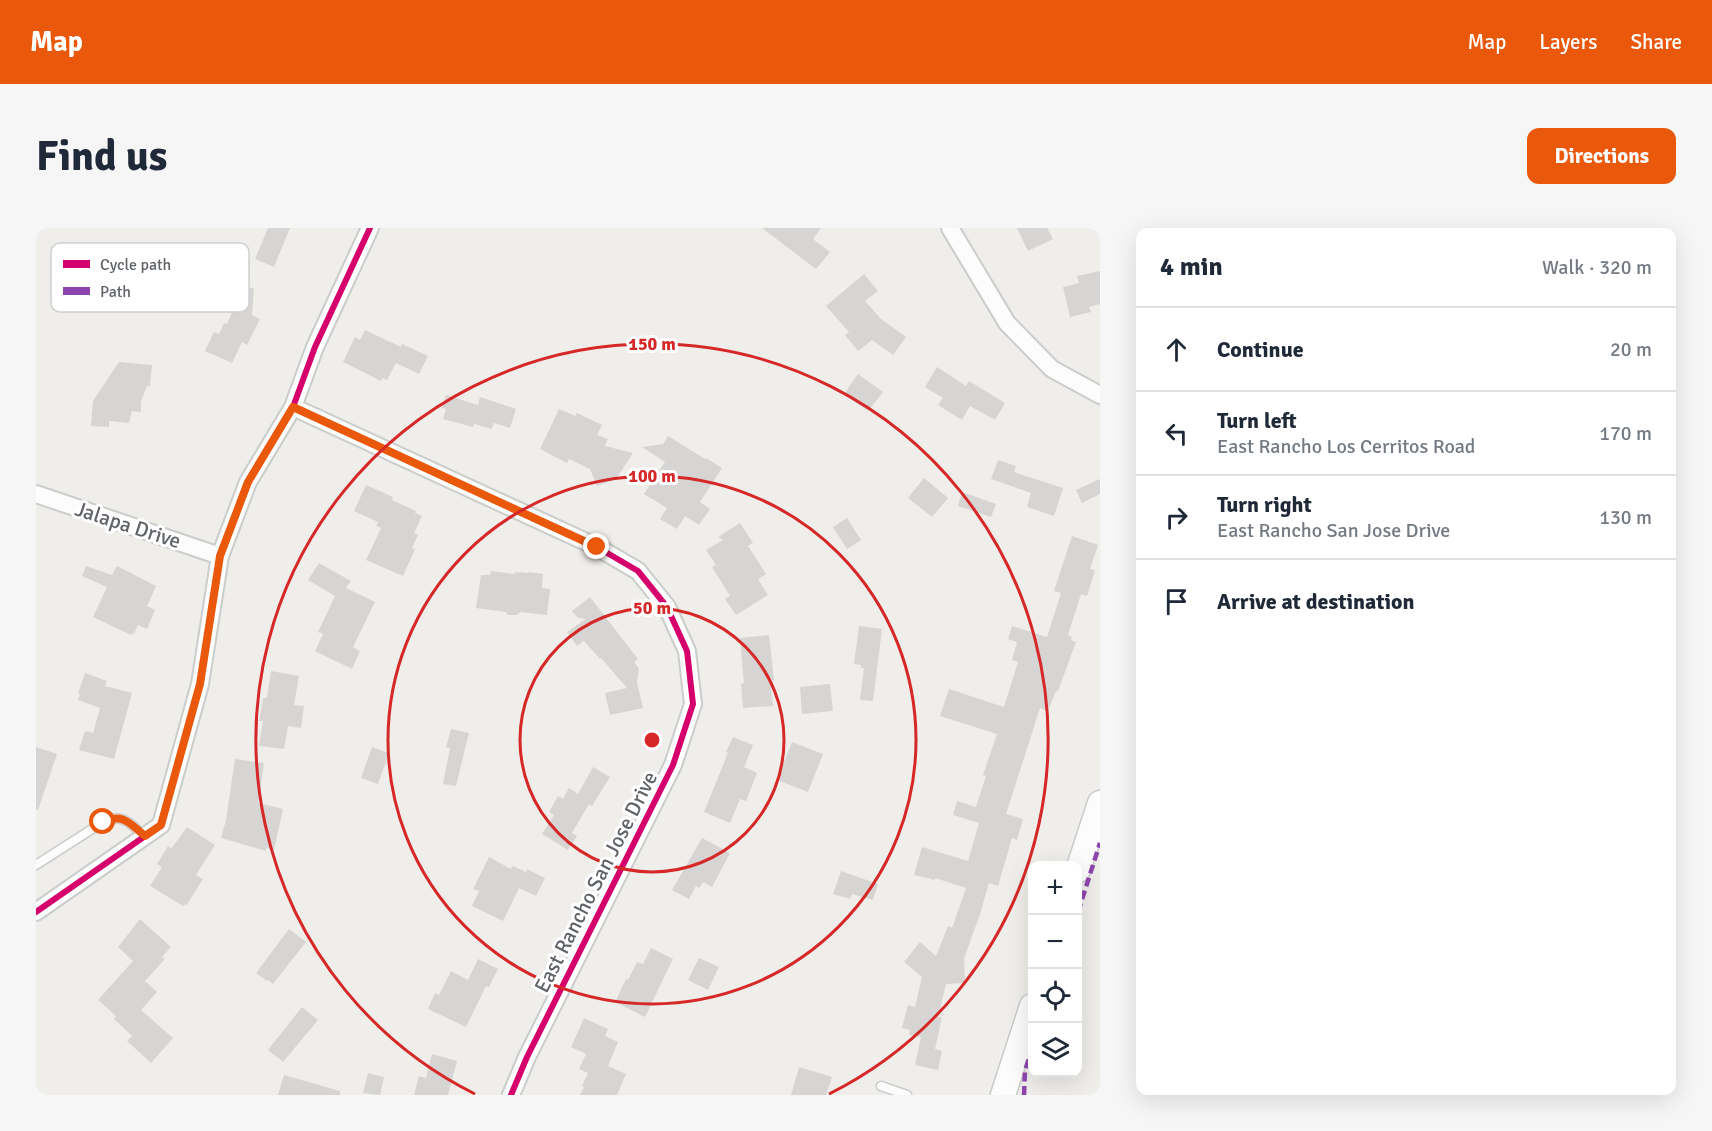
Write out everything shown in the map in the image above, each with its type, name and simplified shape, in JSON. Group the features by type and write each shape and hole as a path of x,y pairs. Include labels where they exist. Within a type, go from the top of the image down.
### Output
{"street":[{"path":"36,912 161,825 200,684 220,556 248,482 293,407 315,347 370,228"},
{"path":"950,228 1007,324 1052,369 1100,395"},
{"name":"East Rancho San Jose Drive","path":"293,407 597,547 638,571 667,607 687,651 693,704 673,765 527,1057 512,1095"},
{"name":"Jalapa Drive","path":"36,494 220,556"},
{"path":"1080,861 1100,803"},
{"path":"1003,1095 1028,1018"}],"lane":[{"path":"36,865 103,822 115,817 126,819 145,836"},
{"path":"881,1086 907,1095"}],"building":[{"path":"268,228 290,228 274,267 255,259"},
{"path":"762,228 821,228 813,239 830,252 816,269"},
{"path":"1017,228 1047,228 1053,239 1028,251"},
{"path":"1100,271 1100,304 1089,307 1091,312 1070,317 1063,287 1079,283 1077,276"},
{"path":"864,274 878,291 865,301 881,319 906,337 893,355 872,340 858,351 845,335 849,332 826,306"},
{"path":"249,287 254,288 252,315 260,319 247,345 242,342 232,363 205,351 214,332 219,334 224,323 227,324 232,312 249,312"},
{"path":"365,330 401,347 402,344 428,356 419,374 396,363 387,380 382,378 381,381 343,362 355,337 360,340"},
{"path":"119,362 152,365 150,386 147,386 141,401 141,412 132,411 129,423 109,421 109,427 91,426 93,401"},
{"path":"937,367 966,386 969,381 1005,403 995,420 970,406 962,420 938,405 943,398 925,387"},
{"path":"858,374 883,392 868,411 844,394"},
{"path":"446,395 478,405 480,397 516,409 510,428 494,423 492,429 474,424 473,427 443,419 446,409 442,408"},
{"path":"559,409 575,416 577,413 602,425 597,435 608,439 605,446 633,453 616,479 597,486 590,469 569,459 567,463 540,449"},
{"path":"668,436 722,468 700,502 710,509 699,525 685,516 677,529 660,519 667,508 644,494 665,462 642,447 663,444"},
{"path":"998,460 1016,466 1014,472 1063,488 1054,516 1027,507 1031,493 991,479"},
{"path":"924,478 948,498 932,517 908,498"},
{"path":"1100,479 1100,494 1082,503 1076,490"},
{"path":"366,485 393,497 392,500 422,516 414,533 418,535 412,548 415,549 403,576 366,560 381,528 376,526 378,522 354,511"},
{"path":"962,492 996,504 991,517 958,506"},
{"path":"847,518 861,540 847,549 833,527"},
{"path":"740,523 753,543 748,546 766,574 758,579 768,595 736,615 725,599 730,596 712,567 716,565 706,550 723,540 718,537"},
{"path":"1072,536 1098,545 1090,569 1095,570 1087,596 1081,594 1068,635 1076,642 1048,711 1040,708 1006,814 1023,819 1017,840 1012,838 998,886 989,883 964,959 965,983 946,984 938,1017 942,1017 935,1049 942,1051 938,1070 915,1065 921,1037 909,1035 910,1030 902,1028 908,1005 915,1007 922,977 904,962 920,942 936,956 948,926 952,928 966,888 935,878 935,880 914,875 922,847 968,861 979,823 953,815 957,801 976,807 986,776 983,775 997,734 940,716 949,689 1004,707 1018,662 1012,660 1017,642 1008,639 1012,626 1047,637 1061,593 1054,591"},
{"path":"319,563 351,581 346,588 375,602 353,647 360,651 352,669 315,651 323,634 318,632 335,596 308,580"},
{"path":"86,566 112,575 117,566 156,586 147,606 155,610 147,629 138,625 134,634 131,635 93,617 107,587 82,576"},
{"path":"491,571 543,574 542,588 550,589 547,615 520,612 517,615 508,615 506,612 476,608 481,575 490,575"},
{"path":"590,597 638,659 634,662 639,669 637,683 643,708 610,715 605,693 627,688 584,641 577,646 567,632 586,619 578,618 572,611"},
{"path":"859,626 882,629 873,701 860,700 864,668 854,664"},
{"path":"769,635 774,680 770,681 773,706 743,708 741,684 744,683 740,638"},
{"path":"271,671 299,676 294,705 304,706 301,728 288,726 284,749 259,746 263,721 259,721 263,698 267,698"},
{"path":"85,673 107,681 105,686 132,693 114,759 79,750 85,731 93,733 100,708 78,700"},
{"path":"830,684 833,711 802,714 800,687"},
{"path":"451,729 469,733 456,786 443,784 450,748 446,747"},
{"path":"733,737 753,745 744,767 757,773 746,801 740,799 730,823 704,812"},
{"path":"792,742 823,754 808,792 777,780"},
{"path":"36,747 57,754 38,810 36,809"},
{"path":"372,747 389,753 378,784 361,778"},
{"path":"235,759 264,763 258,803 283,809 274,850 266,848 266,851 221,838"},
{"path":"593,767 610,777 592,806 589,804 572,833 577,836 568,850 542,834 554,815 549,812 558,796 563,799 569,788 578,794"},
{"path":"187,827 215,845 196,875 203,879 186,906 185,904 183,906 150,886 162,867 157,864 168,846 171,849"},
{"path":"702,838 730,853 712,887 703,882 699,888 696,886 689,899 672,890"},
{"path":"489,857 511,869 513,866 526,872 527,869 545,878 536,896 519,888 503,921 472,906 479,891 473,889"},
{"path":"841,871 878,884 873,900 852,894 850,899 833,894"},
{"path":"140,919 171,947 162,957 165,959 145,981 157,992 141,1010 173,1038 151,1063 127,1041 132,1036 114,1019 116,1016 98,1000 133,961 118,947"},
{"path":"289,929 306,942 273,984 256,973"},
{"path":"651,948 673,959 645,1017 615,1002 637,962 643,964"},
{"path":"699,958 719,967 708,990 688,980"},
{"path":"478,959 498,969 489,987 486,986 466,1027 428,1009 435,993 439,995 451,971 468,980"},
{"path":"302,1007 318,1020 283,1062 268,1050"},
{"path":"584,1018 608,1029 605,1036 618,1042 608,1066 626,1074 617,1095 580,1095 588,1073 579,1069 586,1054 571,1047"},
{"path":"432,1054 457,1061 448,1095 414,1095 419,1076 426,1078"},
{"path":"799,1067 832,1077 826,1095 791,1095"},
{"path":"368,1073 384,1077 380,1095 363,1093"},
{"path":"284,1075 340,1091 340,1095 278,1095"}],"marked path":[{"path":"1082,899 1100,843"},
{"path":"1024,1095 1025,1071 1028,1061"}],"cycle path":[{"path":"36,912 161,825 200,684 220,556 248,482 293,407 315,347 370,228"},
{"path":"293,407 597,547 638,571 667,607 687,651 693,704 673,765 527,1057 511,1095"}],"route":[{"path":"103,822 115,817 126,819 145,836 161,825 200,684 220,556 248,482 293,407 597,547"}]}
